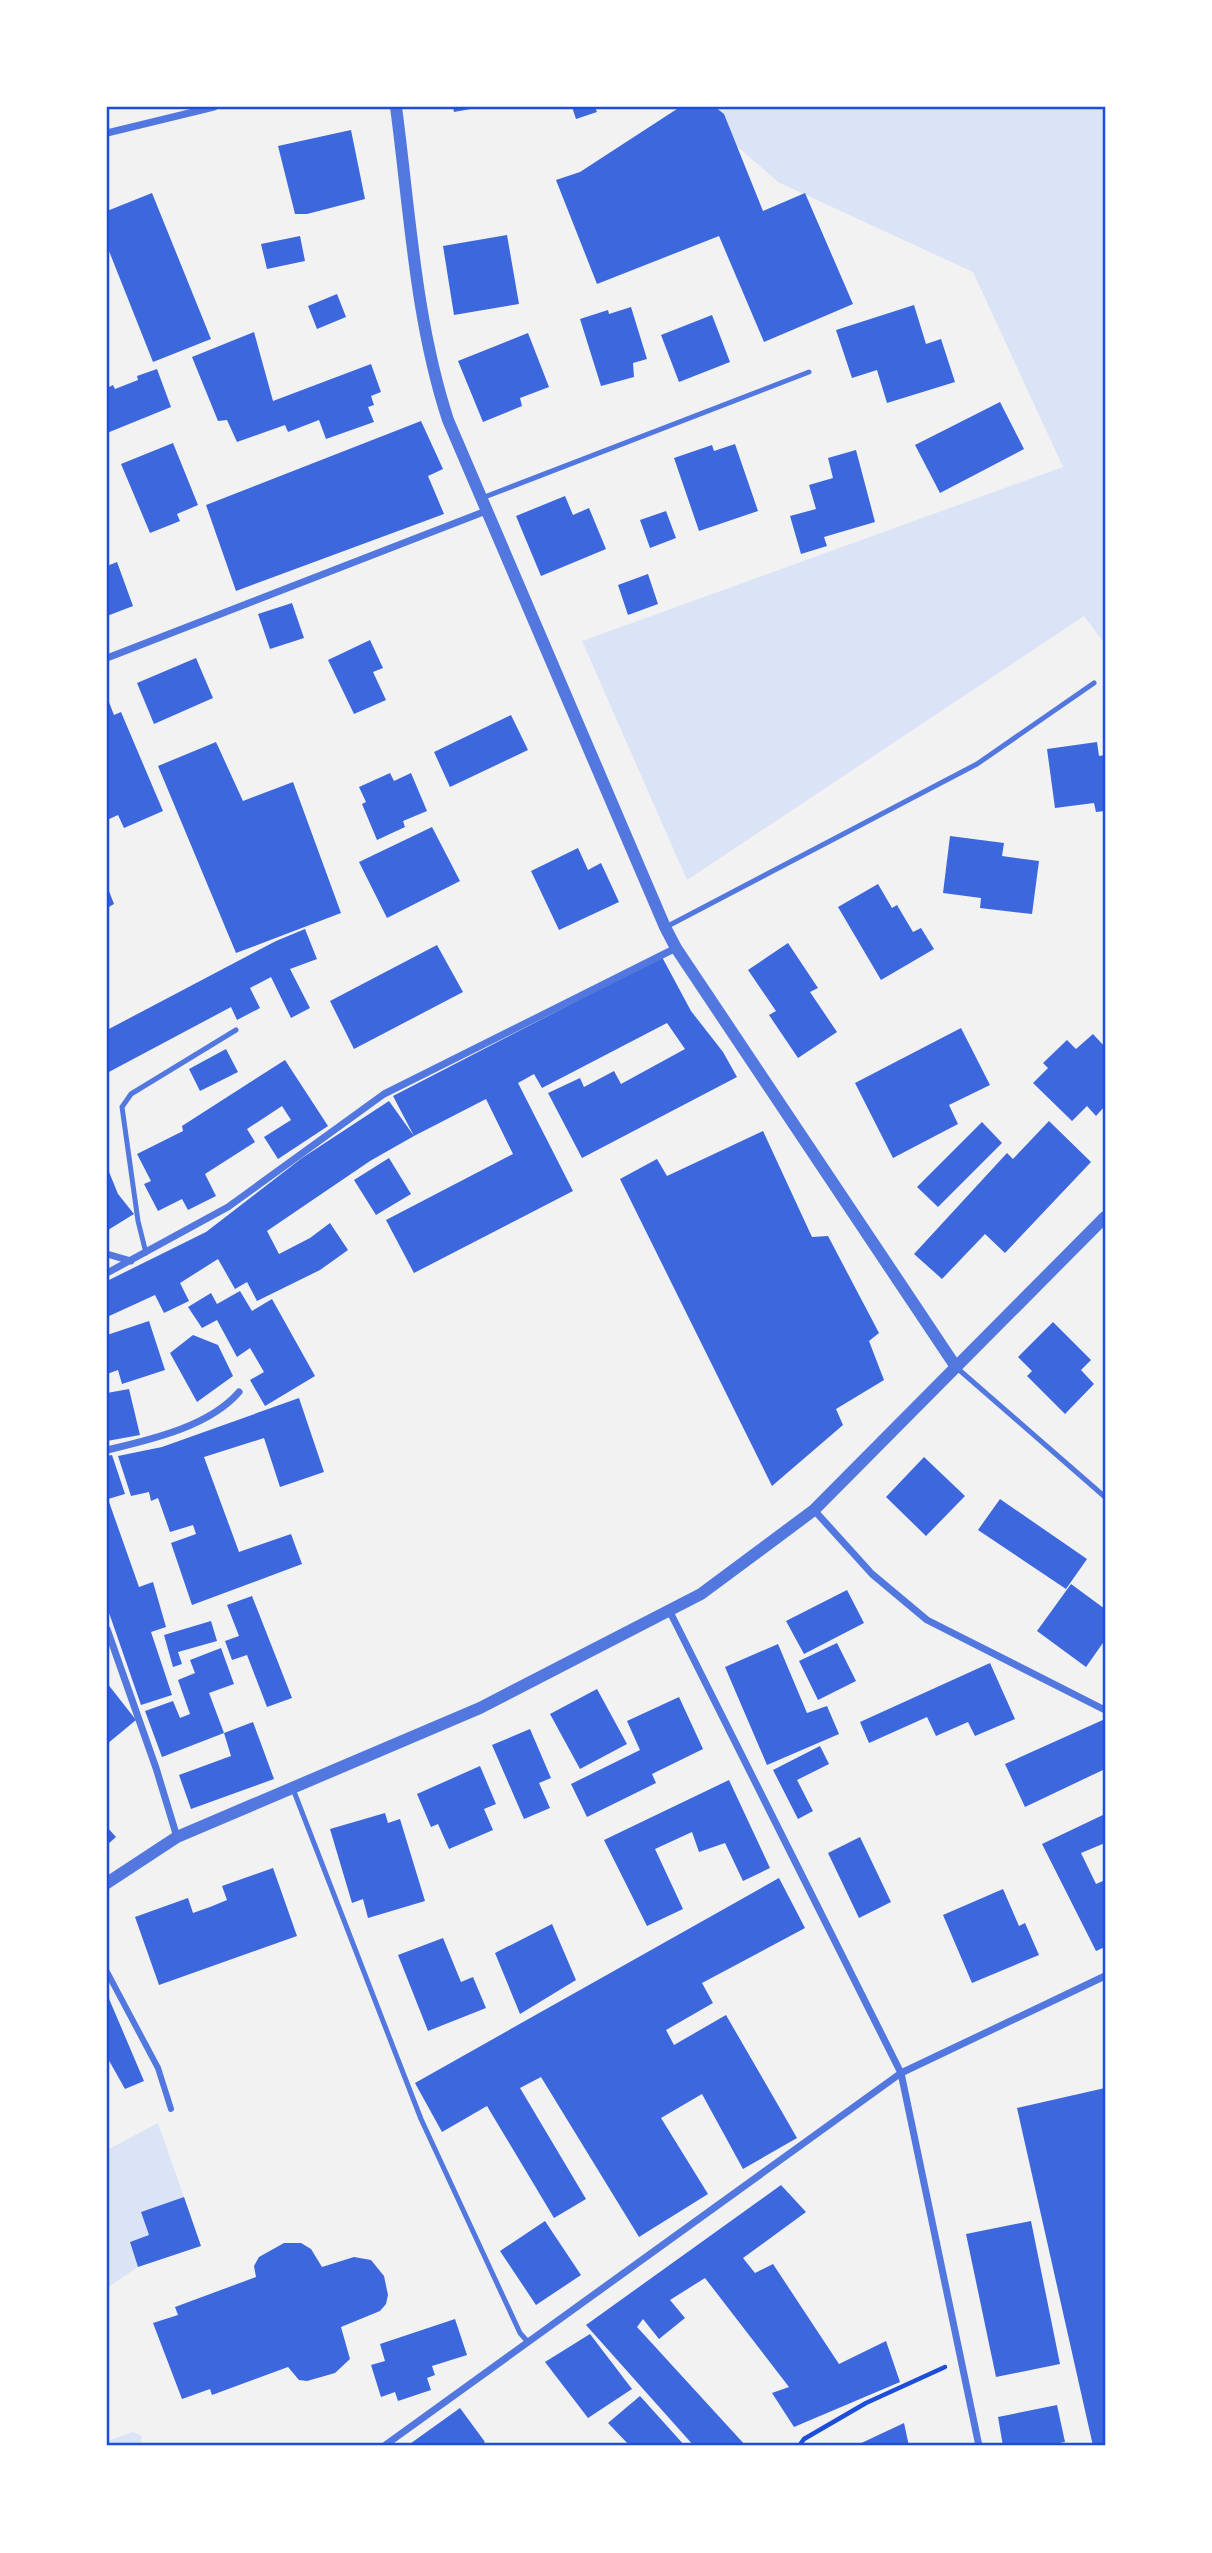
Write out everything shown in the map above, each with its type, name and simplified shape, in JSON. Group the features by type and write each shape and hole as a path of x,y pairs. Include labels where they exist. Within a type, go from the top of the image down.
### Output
{"street":[{"path":"107,133 214,107"},
{"path":"397,107 422,318 431,368 448,421 666,927 676,948 956,1367"},
{"path":"107,658 483,505"},
{"path":"107,1273 229,1207 384,1094 676,948"},
{"path":"107,1883 177,1837 480,1708 670,1612 722,1579 814,1510 1105,1217"},
{"path":"107,1254 131,1261"},
{"path":"107,1450 167,1435 204,1417 239,1392"},
{"path":"814,1510 872,1574 928,1620 1105,1710"},
{"path":"670,1612 901,2073 979,2446"},
{"path":"107,1629 156,1768 177,1837"},
{"path":"107,1972 158,2068 172,2109"},
{"path":"384,2446 901,2073 1105,1976"}],"lane":[{"path":"483,505 809,372"},
{"path":"666,927 977,764 1094,683"},
{"path":"146,1253 138,1221 122,1107 131,1094 236,1030"},
{"path":"956,1367 1105,1497"},
{"path":"293,1789 421,2119 520,2333 528,2342"}],"path":[{"path":"799,2446 804,2439 866,2403 961,2360"}],"shaded area":[{"path":"692,107 1105,107 1105,644 1084,616 687,880 582,641 1063,467 973,272 778,182"},
{"path":"158,2123 184,2197 141,2212 149,2235 130,2242 138,2267 107,2288 107,2150"},
{"path":"133,2432 142,2436 140,2446 107,2446 107,2441"}],"building":[{"path":"453,107 476,107 476,108 454,112"},
{"path":"572,107 595,107 597,112 576,119"},
{"path":"680,107 715,107 724,114 763,211 805,193 853,304 764,342 719,236 597,284 556,180 580,172"},
{"path":"351,130 365,199 307,214 295,214 278,146"},
{"path":"152,193 211,339 153,362 107,246 107,211"},
{"path":"507,235 519,304 454,315 443,246"},
{"path":"300,236 305,261 267,269 261,244"},
{"path":"337,294 346,317 317,329 308,306"},
{"path":"914,305 926,344 941,339 955,382 887,403 877,370 852,378 836,330"},
{"path":"631,307 647,359 633,363 634,377 601,386 580,319 608,310 609,314"},
{"path":"712,315 730,362 679,382 661,335"},
{"path":"254,332 273,401 371,364 381,392 371,396 374,405 368,407 374,422 326,439 319,420 288,432 285,425 237,442 227,420 218,421 192,357"},
{"path":"528,333 549,387 520,398 522,406 483,422 458,361"},
{"path":"157,369 171,407 107,433 107,388 113,385 115,389 138,380 137,376"},
{"path":"1000,402 1024,449 940,493 915,445"},
{"path":"421,421 443,469 428,476 444,514 236,591 206,505"},
{"path":"173,443 198,505 177,514 180,521 150,533 121,464"},
{"path":"735,444 758,511 699,531 674,458 712,445 714,451"},
{"path":"856,450 875,522 824,537 827,546 801,554 790,516 816,509 809,485 833,478 828,458"},
{"path":"565,496 573,515 589,508 606,549 541,576 516,516"},
{"path":"666,511 676,538 650,548 640,520"},
{"path":"117,562 133,606 107,616 107,566"},
{"path":"648,574 658,604 628,615 618,585"},
{"path":"292,603 304,638 270,649 258,614"},
{"path":"370,640 383,668 373,672 386,700 354,714 328,660"},
{"path":"196,658 213,698 154,724 137,683"},
{"path":"107,697 114,715 121,712 163,811 124,828 118,815 107,820"},
{"path":"511,715 528,750 450,787 434,752"},
{"path":"216,742 243,801 293,782 341,913 236,953 158,766"},
{"path":"1097,742 1099,756 1105,755 1105,811 1096,812 1094,803 1055,808 1047,749"},
{"path":"390,773 394,781 411,773 427,811 403,821 405,827 377,840 362,804 366,802 359,787"},
{"path":"432,827 460,881 387,918 359,862"},
{"path":"950,836 1004,843 1002,856 1039,861 1032,914 980,908 981,898 943,893"},
{"path":"578,848 588,870 601,863 619,902 559,930 531,871"},
{"path":"878,884 892,908 897,905 913,932 921,928 934,949 881,980 838,907"},
{"path":"107,886 114,904 107,908"},
{"path":"305,929 317,959 290,969 310,1008 291,1018 271,977 250,988 260,1008 237,1020 231,1007 107,1073 107,1030 276,941"},
{"path":"788,943 818,988 810,992 837,1032 798,1058 769,1015 776,1011 748,970"},
{"path":"437,945 463,992 354,1049 330,1001"},
{"path":"662,957 691,1011 723,1052 737,1077 582,1158 548,1093 580,1078 584,1087 614,1071 621,1084 685,1049 667,1023 542,1088 534,1074 518,1083 573,1191 414,1273 386,1220 513,1154 486,1099 414,1136 393,1096"},
{"path":"961,1028 990,1085 949,1105 958,1124 893,1158 855,1083"},
{"path":"1093,1034 1105,1047 1105,1106 1096,1116 1087,1106 1072,1121 1033,1083 1048,1068 1043,1063 1067,1040 1076,1049"},
{"path":"226,1049 238,1072 200,1091 189,1069"},
{"path":"285,1060 328,1126 278,1159 264,1137 291,1120 282,1106 247,1129 255,1142 205,1174 216,1196 188,1210 182,1199 158,1211 144,1184 151,1181 137,1154 183,1131 182,1126"},
{"path":"389,1101 414,1136 370,1161 267,1231 279,1254 310,1238 330,1223 348,1250 320,1270 257,1301 247,1282 235,1289 218,1259 180,1283 189,1301 164,1313 155,1295 107,1317 107,1281 206,1232 302,1158"},
{"path":"1049,1121 1091,1162 1005,1253 985,1234 942,1279 914,1254 1007,1153 1013,1159"},
{"path":"982,1122 1002,1143 938,1207 917,1187"},
{"path":"763,1131 812,1237 828,1236 879,1333 869,1341 884,1380 836,1409 843,1425 772,1486 620,1179 657,1159 667,1176"},
{"path":"389,1158 411,1194 376,1215 354,1180"},
{"path":"107,1167 118,1194 134,1214 108,1230"},
{"path":"240,1291 252,1311 272,1299 315,1376 265,1406 250,1380 264,1372 250,1348 237,1357 217,1320 202,1328 188,1307 211,1293 217,1304"},
{"path":"149,1321 165,1370 122,1384 118,1370 107,1374 107,1335"},
{"path":"1053,1322 1091,1360 1081,1370 1094,1384 1065,1414 1027,1376 1032,1371 1018,1357"},
{"path":"193,1335 218,1345 233,1376 197,1402 170,1353"},
{"path":"129,1389 140,1435 107,1441 107,1393"},
{"path":"299,1398 324,1472 280,1487 264,1438 204,1457 239,1552 291,1534 302,1564 192,1605 171,1543 196,1534 193,1525 170,1532 158,1498 151,1501 149,1492 131,1496 118,1456 162,1447"},
{"path":"112,1455 125,1494 108,1499 139,1587 153,1582 166,1627 151,1632 172,1695 141,1705 107,1607 107,1456"},
{"path":"924,1457 965,1496 926,1536 886,1497"},
{"path":"1000,1499 1087,1559 1066,1589 978,1530"},
{"path":"1071,1584 1105,1609 1105,1640 1086,1667 1037,1631"},
{"path":"847,1590 864,1623 804,1654 786,1621"},
{"path":"252,1596 292,1698 267,1707 247,1655 232,1660 225,1641 239,1636 227,1605"},
{"path":"211,1621 217,1641 178,1652 182,1664 173,1667 164,1635"},
{"path":"837,1643 856,1681 818,1700 799,1661"},
{"path":"778,1644 807,1713 827,1706 839,1734 767,1765 725,1667"},
{"path":"221,1648 234,1684 209,1693 224,1733 162,1757 145,1711 173,1701 180,1718 190,1714 178,1680 195,1673 190,1660"},
{"path":"990,1663 1015,1719 975,1736 968,1722 936,1736 927,1717 869,1743 860,1722"},
{"path":"107,1683 136,1720 107,1744"},
{"path":"597,1689 627,1744 580,1769 550,1714"},
{"path":"679,1697 703,1749 652,1774 656,1783 587,1817 571,1784 640,1750 627,1721"},
{"path":"1105,1719 1105,1769 1025,1807 1005,1764"},
{"path":"253,1722 274,1779 191,1809 179,1775 231,1756 224,1733"},
{"path":"530,1729 551,1778 539,1783 550,1808 524,1819 492,1745"},
{"path":"820,1746 829,1764 797,1780 813,1811 798,1819 773,1770"},
{"path":"480,1766 496,1804 484,1809 493,1830 449,1849 438,1824 431,1827 417,1794"},
{"path":"729,1780 770,1868 743,1881 725,1843 699,1852 692,1832 655,1849 683,1909 647,1926 604,1840"},
{"path":"385,1813 388,1823 400,1819 425,1901 368,1918 363,1899 352,1903 330,1829"},
{"path":"1105,1814 1105,1843 1081,1853 1096,1884 1105,1880 1105,1947 1096,1951 1042,1844"},
{"path":"107,1827 116,1837 107,1845"},
{"path":"860,1837 891,1902 859,1918 828,1853"},
{"path":"273,1868 297,1936 159,1985 135,1917 188,1898 193,1913 210,1907 227,1900 222,1886"},
{"path":"779,1878 805,1928 702,1983 713,2003 666,2030 674,2045 726,2015 797,2138 743,2169 702,2094 661,2118 708,2194 639,2237 541,2077 520,2088 586,2199 554,2218 487,2106 442,2132 415,2083"},
{"path":"1003,1889 1019,1926 1025,1923 1039,1955 972,1983 943,1915"},
{"path":"552,1924 576,1980 520,2014 495,1953"},
{"path":"443,1938 461,1982 473,1977 486,2008 428,2031 398,1955"},
{"path":"107,1994 144,2081 125,2089 107,2057"},
{"path":"1105,2088 1105,2446 1093,2446 1017,2108"},
{"path":"781,2185 806,2212 743,2258 755,2273 773,2264 839,2364 886,2341 900,2382 794,2427 772,2393 789,2387 705,2278 670,2300 685,2318 659,2339 643,2319 637,2327 746,2446 694,2446 586,2325"},
{"path":"184,2197 201,2246 138,2267 130,2242 149,2235 141,2212"},
{"path":"545,2221 581,2275 536,2305 500,2251"},
{"path":"1031,2221 1060,2364 996,2377 966,2234"},
{"path":"284,2243 301,2243 311,2249 322,2267 354,2257 371,2260 384,2276 388,2295 386,2304 380,2311 341,2327 350,2359 335,2373 307,2381 299,2380 288,2367 212,2395 210,2389 182,2399 153,2323 178,2315 175,2307 256,2277 254,2266 259,2257"},
{"path":"455,2319 467,2355 432,2366 435,2375 427,2378 431,2390 398,2401 395,2392 381,2397 371,2365 385,2361 380,2344"},
{"path":"590,2334 632,2389 588,2418 545,2362"},
{"path":"640,2396 685,2446 630,2446 608,2423"},
{"path":"1057,2405 1065,2442 1044,2446 1003,2446 998,2417"},
{"path":"460,2408 485,2442 479,2446 407,2446"},
{"path":"904,2423 909,2446 855,2446"}]}
